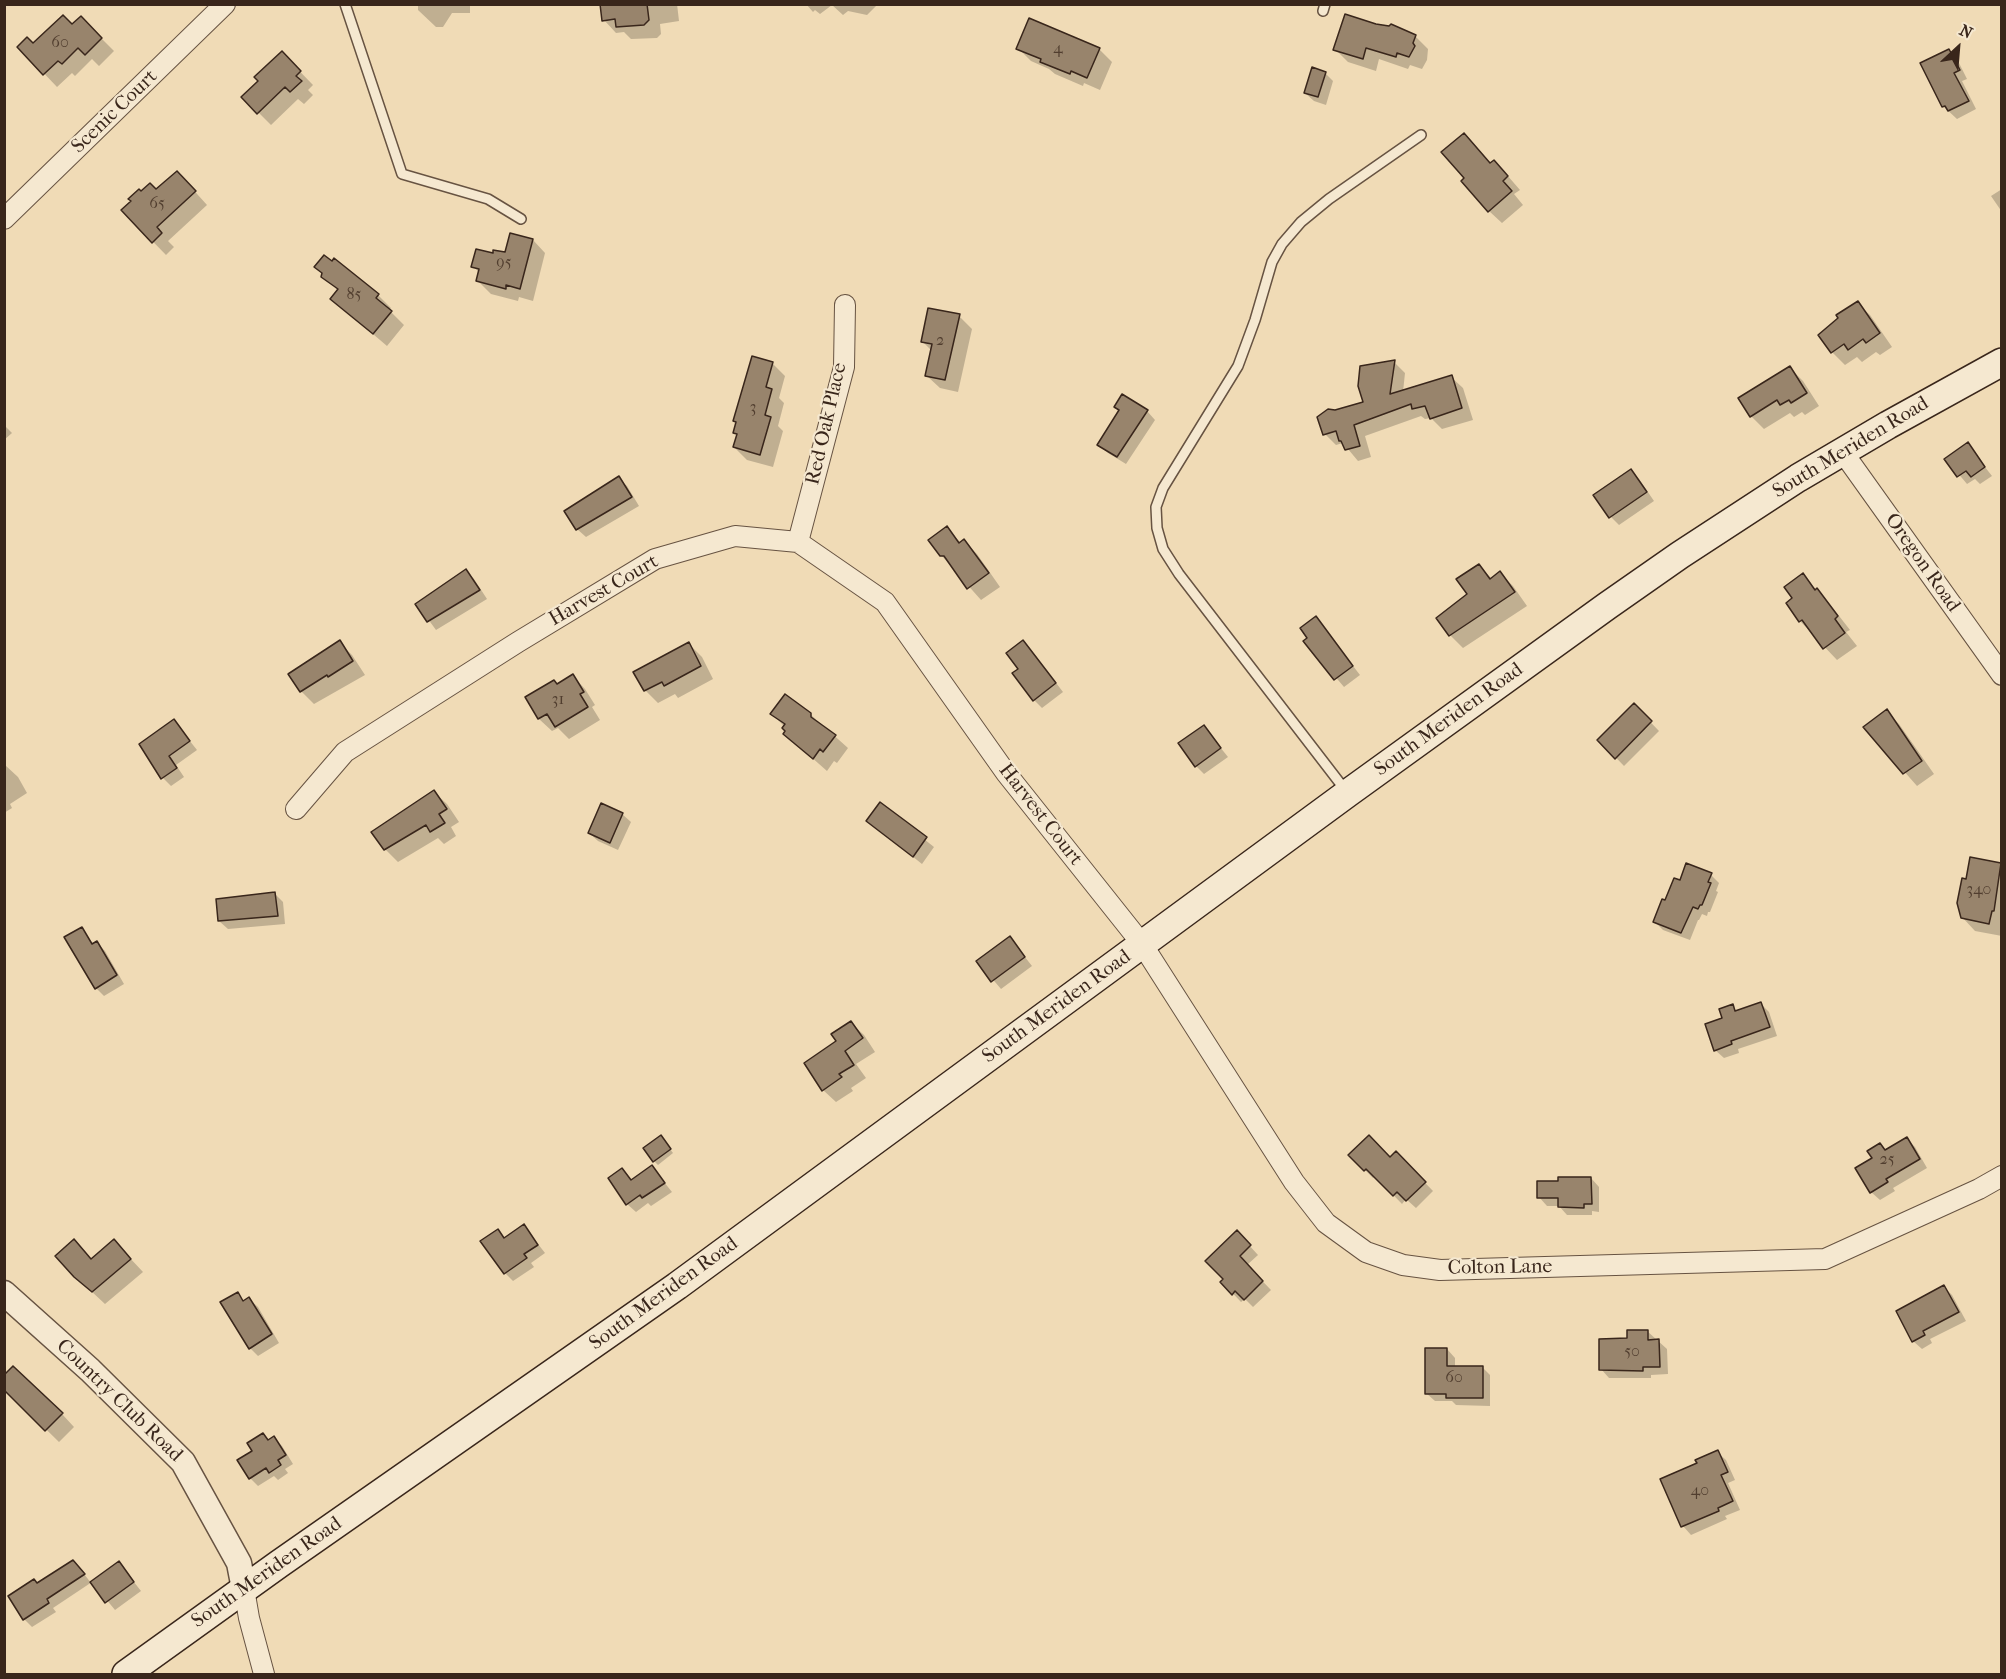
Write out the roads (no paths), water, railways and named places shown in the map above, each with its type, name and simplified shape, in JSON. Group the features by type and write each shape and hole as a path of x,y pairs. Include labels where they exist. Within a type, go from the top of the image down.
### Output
{"main road":[{"name":"South Meriden Road","path":"126,1674 676,1286 1348,793 1671,561 1842,452 2001,362"}],"street":[{"name":"Scenic Court","path":"4,219 225,4"},
{"name":"Red Oak Place","path":"798,542 844,367 845,304"},
{"name":"Oregon Road","path":"1842,452 2001,675"},
{"name":"Harvest Court","path":"296,809 345,753 518,642 655,559 735,536 798,542 885,602 1006,773 1142,944"},
{"name":"Colton Lane","path":"1142,944 1294,1182 1320,1215 1366,1252 1403,1265 1440,1270 1825,1259 1968,1194 2001,1176"},
{"name":"Country Club Road","path":"4,1293 90,1370 183,1462 239,1563 244,1589"},
{"path":"244,1589 264,1674"}],"lane":[{"path":"345,4 402,174 488,199 521,219"},
{"path":"1348,793 1179,574 1163,549 1157,528 1156,507 1163,488 1238,366 1255,320 1272,262 1282,243 1301,222 1329,199 1420,135"}]}
